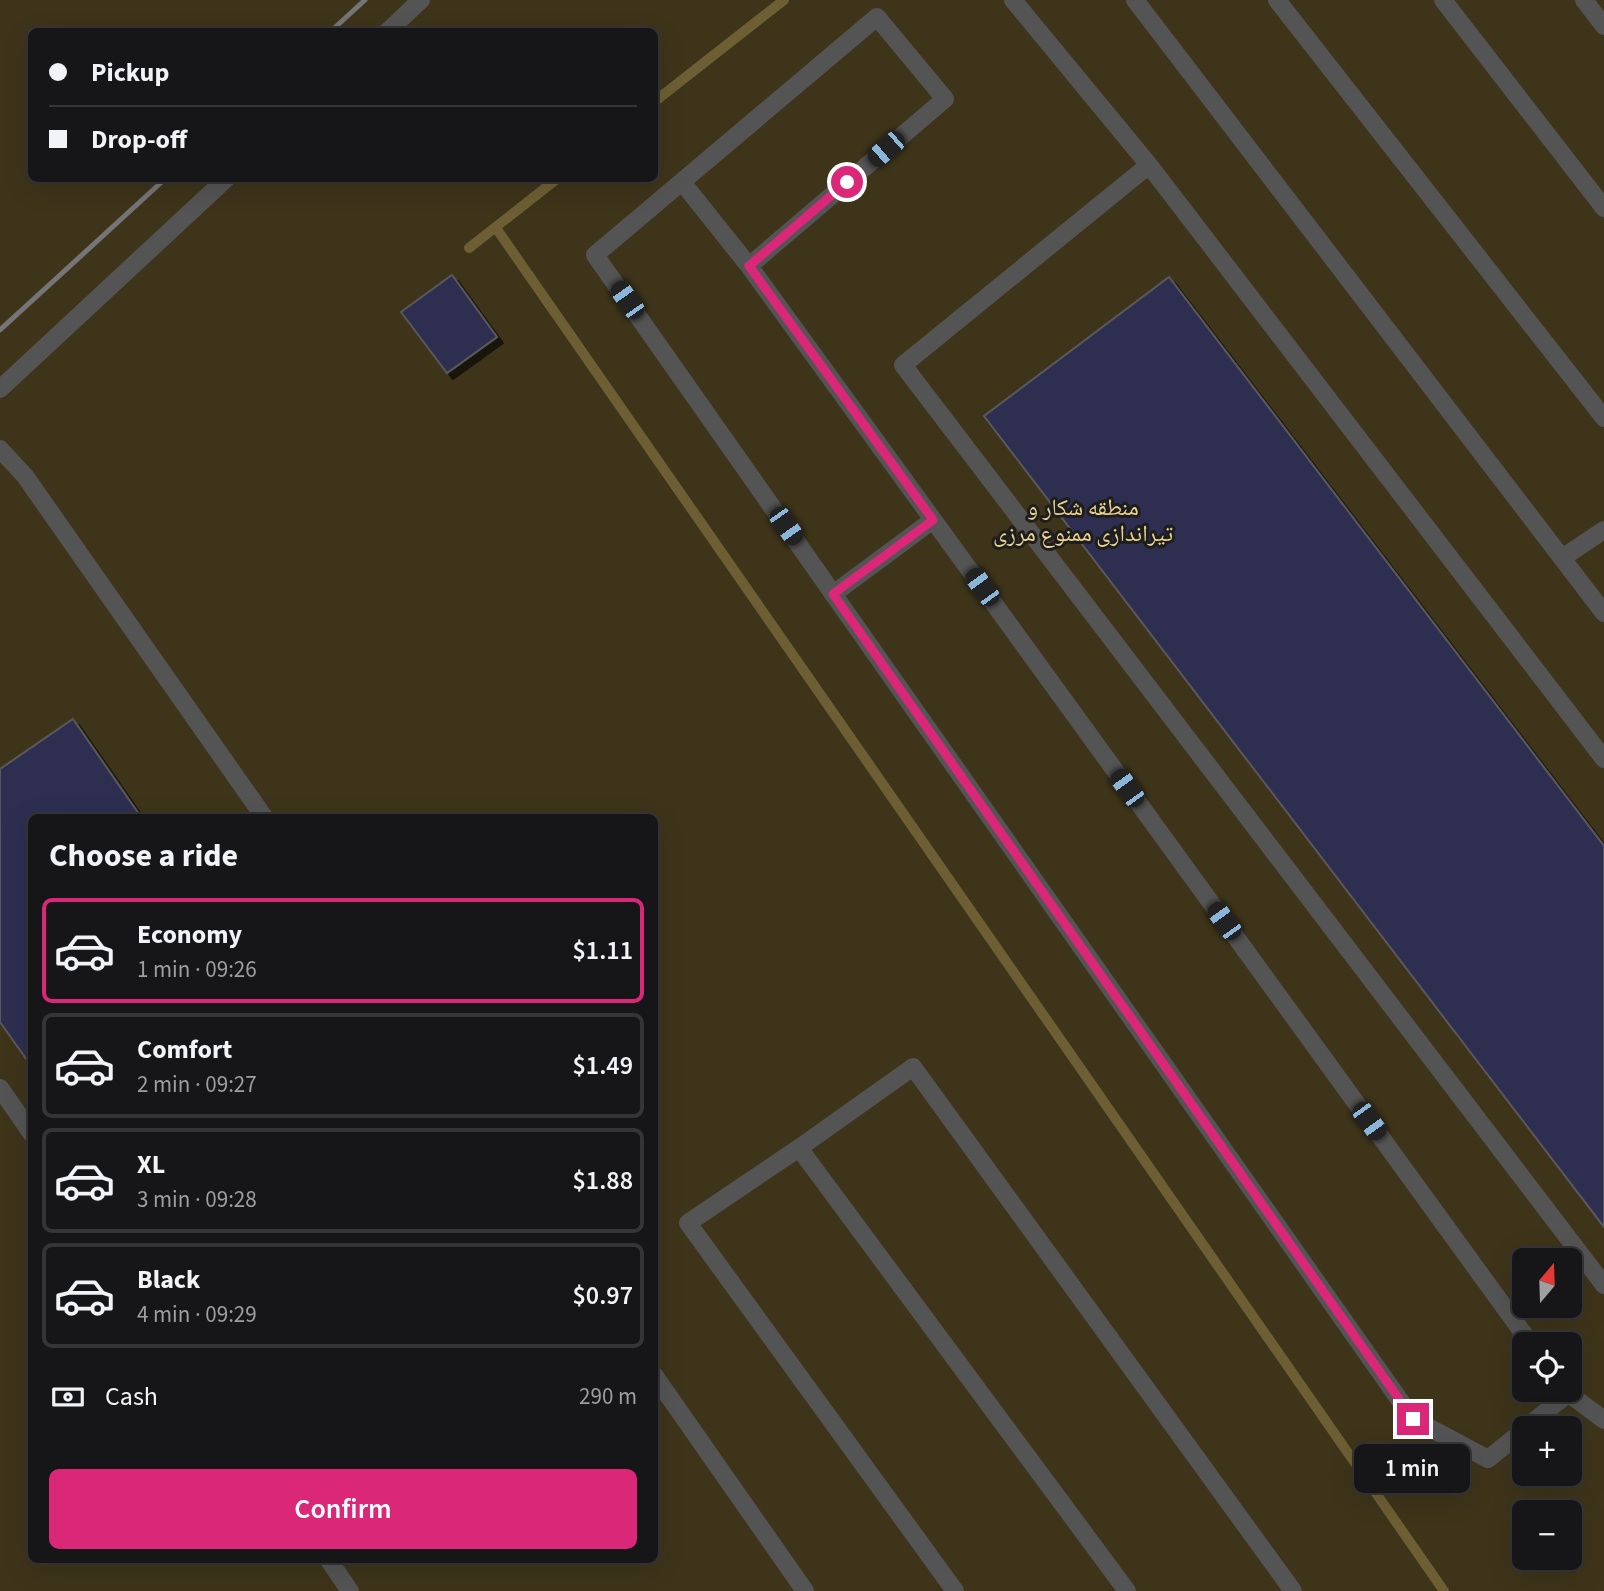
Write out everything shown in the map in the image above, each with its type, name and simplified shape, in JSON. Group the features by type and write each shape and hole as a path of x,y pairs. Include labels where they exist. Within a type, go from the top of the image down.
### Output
{"lane":[{"path":"391,28 421,0"},
{"path":"1013,0 1149,165 1604,759"},
{"path":"1135,0 1604,613"},
{"path":"1277,0 1604,418"},
{"path":"1443,0 1604,208"},
{"path":"1584,0 1604,26"},
{"path":"749,266 945,99 877,17 595,255 1413,1419 1488,1459 1512,1440"},
{"path":"1149,165 903,365 1604,1285"},
{"path":"0,389 224,182"},
{"path":"682,182 749,266 1522,1332"},
{"path":"0,449 25,476 262,814"},
{"path":"833,594 933,520"},
{"path":"1562,558 1604,530"},
{"path":"955,1591 688,1223 913,1068 1293,1591"},
{"path":"0,1088 28,1128"},
{"path":"799,1148 1127,1591"},
{"path":"658,1382 806,1591"},
{"path":"1539,1416 1554,1402"},
{"path":"1579,1402 1604,1420"},
{"path":"333,1563 350,1591"}],"green space":[{"name":"منطقه شکار و تیراندازی ممنوع مرزی","path":"0,0 1604,0 1604,1591 0,1591"}],"building":[{"path":"452,275 497,337 447,373 401,312"},
{"path":"1169,277 1604,846 1604,1227 984,416"},
{"path":"73,719 139,814 28,814 28,1061 0,1022 0,769"}],"waterway":[{"path":"658,99 784,0"},
{"path":"469,248 553,182"},
{"path":"496,228 1444,1591"}],"railway":[{"path":"334,28 365,0"},
{"path":"0,330 162,182"}],"route":[{"path":"847,182 749,266 933,520 833,594 1413,1419"}]}
